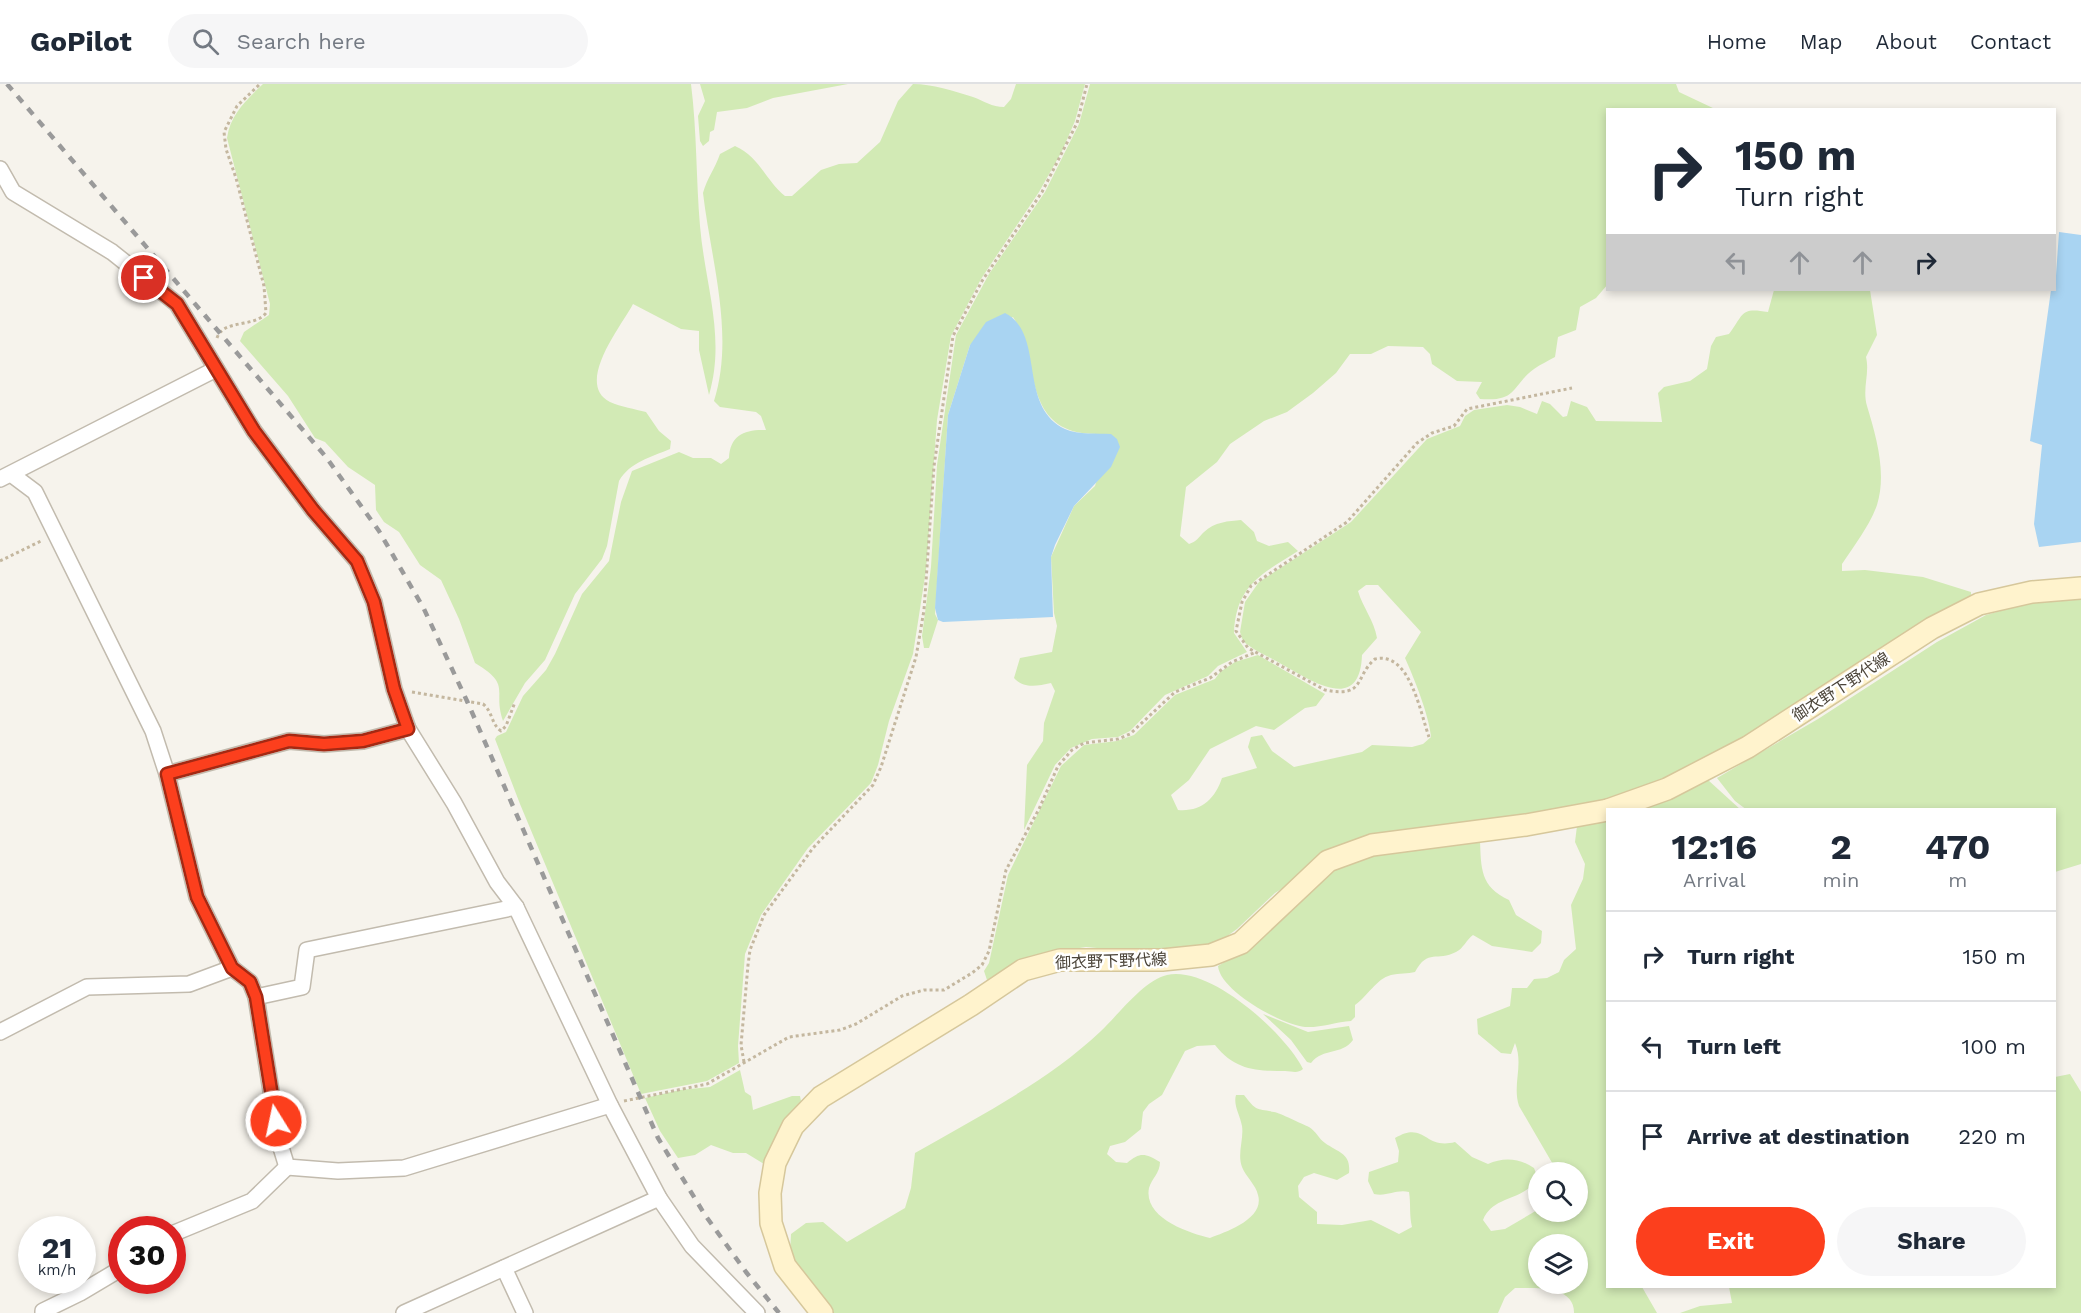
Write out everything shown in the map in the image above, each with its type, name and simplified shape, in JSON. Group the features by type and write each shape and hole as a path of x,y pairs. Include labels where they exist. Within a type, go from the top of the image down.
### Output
{"main road":[{"name":"御衣野下野代線","path":"1614,808 1667,789 1748,747 1932,628 1979,604 2032,592 2081,588"},
{"name":"御衣野下野代線","path":"822,1313 785,1266 771,1223 770,1193 775,1163 793,1126 821,1097 1023,970 1060,960 1162,960 1211,955 1241,943 1328,861 1372,845 1526,825 1606,810"}],"street":[{"path":"0,168 13,192 112,252 177,304 254,431 313,510 357,561 374,602 394,689 408,729 454,803 497,882 516,908 610,1105 659,1198 692,1246 757,1313"},
{"path":"5,476 216,369"},
{"path":"5,476 35,492 153,731 167,774 197,897 232,968 250,982 256,997 277,1130 287,1167"},
{"path":"167,774 289,741 324,744 363,741 408,729"},
{"path":"256,997 303,987 307,950 516,908"},
{"path":"0,1032 87,987 189,984 232,968"},
{"path":"186,1228 252,1201 287,1167 338,1171 404,1168 610,1105"},
{"path":"404,1313 659,1198"},
{"path":"504,1268 525,1313"},
{"path":"43,1313 108,1276"}],"path":[{"path":"216,369 225,353 216,336 225,328 261,320 266,313 264,286 237,178 226,149 224,132 237,106 260,84"},
{"path":"744,1062 741,1045 750,950 764,915 813,848 873,785 916,657 924,610 934,466 953,336 982,281 1042,192 1077,123 1087,84"},
{"path":"1429,737 1407,674 1396,662 1389,659 1376,659 1358,685 1347,692 1339,693 1313,684 1241,641 1236,631 1242,602 1251,586 1347,522 1417,443 1432,433 1454,426 1467,409 1572,388"},
{"path":"0,561 56,533"},
{"path":"610,1105 640,1096 707,1084 789,1037 840,1030 856,1024 902,996 924,990 944,990 972,974 982,965 989,951 1006,870 1040,809 1058,766 1072,750 1084,743 1118,739 1130,734 1175,692 1210,678 1232,662 1256,652"},
{"path":"394,689 483,704 488,708 494,726 501,731 506,726 515,702"}],"green space":[{"path":"263,84 691,84 700,226 715,332 714,374 709,395 699,350 699,331 681,329 633,304 604,354 597,382 600,393 610,402 646,412 659,431 671,441 670,449 635,465 619,481 607,546 602,559 575,594 545,660 525,683 503,721 498,683 494,677 475,663 459,619 441,580 420,565 399,532 384,522 376,510 375,485 348,467 325,442 315,438 288,396 240,341 244,332 269,315 270,304 227,138 235,115"},
{"path":"700,84 848,84 773,98 747,108 717,112 714,130 710,132 709,141 703,146 700,141 698,116 705,101"},
{"path":"913,84 943,88 1004,107 1011,99 1016,84 1085,84 1075,121 1062,151 1039,192 981,279 951,336 937,420 926,570 913,654 889,721 871,783 808,848 761,915 745,954 738,1046 739,1063 707,1081 641,1094 495,739 506,732 523,696 546,670 582,594 609,561 621,502 632,471 679,452 693,458 711,458 721,464 729,458 732,444 740,435 745,432 766,430 761,416 756,412 720,407 714,401 720,376 722,324 703,193 720,154 735,146 744,151 757,162 778,190 785,196 792,196 821,170 839,164 857,163 880,142 898,101"},
{"path":"1090,84 1676,84 1679,92 1713,108 1606,108 1606,286 1596,298 1580,307 1576,330 1558,337 1555,357 1534,369 1513,392 1501,398 1480,399 1476,393 1482,382 1457,381 1432,364 1430,354 1423,347 1388,346 1371,354 1350,354 1336,373 1313,393 1287,412 1264,421 1230,444 1217,462 1186,487 1180,536 1189,544 1196,541 1212,526 1241,520 1254,532 1257,541 1269,546 1288,542 1298,551 1262,574 1246,592 1240,603 1234,633 1247,652 1218,666 1208,676 1165,695 1130,731 1118,737 1092,739 1071,748 1055,765 1024,830 1027,765 1043,741 1044,723 1055,691 1051,683 1026,685 1014,678 1020,658 1052,652 1057,626 1054,613 1051,557 1074,506 1095,486 1111,434 1076,432 1052,419 1043,408 1037,394 1026,346 1013,317 970,345 948,415 935,614 938,620 929,648 924,648 922,636 931,567 937,465 956,335 989,274 1045,192 1079,124"},
{"path":"1774,291 1870,291 1877,335 1866,357 1865,393 1881,468 1880,493 1874,513 1842,564 1842,571 1865,570 1923,577 1971,592 1971,598 1745,741 1684,772 1629,793 1563,811 1461,825 1294,881 1275,893 1237,929 1219,942 1184,953 1163,954 1086,947 1066,950 987,980 984,971 989,963 1008,875 1061,766 1084,745 1117,741 1134,735 1175,695 1215,679 1220,672 1235,662 1258,655 1325,694 1316,706 1305,708 1274,730 1256,726 1210,749 1189,780 1171,795 1178,810 1194,809 1206,803 1222,778 1257,768 1248,747 1251,737 1262,735 1272,751 1294,767 1362,752 1372,745 1412,747 1423,744 1431,737 1417,686 1405,658 1421,632 1378,585 1366,585 1358,591 1377,638 1362,655 1359,673 1353,684 1344,688 1333,688 1307,678 1243,641 1240,632 1245,602 1259,582 1351,522 1427,439 1460,426 1465,416 1474,410 1507,405 1520,407 1537,414 1542,401 1550,404 1563,417 1567,416 1571,401 1587,407 1596,421 1662,422 1658,393 1664,387 1690,381 1707,369 1711,346 1716,337 1729,334 1747,311 1768,312"},
{"path":"2072,597 2081,598 2081,864 2056,872 2056,808 1744,808 1735,801 1717,778 1818,719 1937,642 1986,615 2025,604"},
{"path":"1708,780 1739,808 1637,808"},
{"path":"1606,819 1606,1288 1643,1288 1657,1313 1574,1313 1573,1304 1563,1294 1588,1294 1588,1234 1528,1234 1528,1288 1515,1288 1505,1297 1498,1313 832,1313 802,1275 790,1253 791,1234 806,1223 823,1222 847,1242 905,1208 911,1188 915,1153 1012,1097 1058,1066 1101,1031 1140,991 1158,978 1167,975 1184,975 1204,980 1224,991 1263,1021 1294,1054 1303,1069 1294,1072 1246,1067 1230,1060 1215,1045 1197,1046 1185,1051 1162,1095 1149,1104 1143,1112 1141,1129 1125,1142 1110,1146 1107,1154 1116,1162 1127,1163 1143,1155 1160,1162 1159,1169 1149,1188 1149,1199 1153,1208 1169,1222 1210,1238 1243,1223 1256,1211 1259,1203 1257,1191 1241,1162 1242,1131 1235,1099 1236,1095 1244,1095 1257,1108 1277,1113 1309,1127 1323,1141 1346,1157 1349,1173 1337,1180 1314,1173 1304,1177 1298,1186 1299,1197 1317,1212 1317,1224 1342,1225 1371,1220 1399,1234 1412,1227 1409,1192 1374,1194 1368,1181 1369,1172 1398,1162 1399,1151 1395,1138 1413,1132 1437,1142 1455,1142 1472,1157 1488,1164 1500,1160 1511,1160 1528,1165 1528,1189 1493,1206 1483,1220 1491,1231 1505,1229 1528,1215 1528,1222 1588,1222 1588,1162 1552,1162 1519,1106 1517,1098 1518,1059 1515,1043 1511,1054 1501,1053 1478,1034 1477,1019 1510,1006 1512,988 1527,988 1534,979 1547,978 1559,972 1564,960 1576,949 1571,905 1583,879 1585,864 1575,842 1577,826"},
{"path":"1480,840 1482,868 1487,883 1499,895 1509,900 1516,915 1542,931 1541,943 1532,952 1492,946 1473,935 1456,952 1424,960 1415,972 1391,975 1381,980 1355,1005 1355,1017 1351,1021 1311,1027 1295,1025 1268,1013 1240,996 1221,976 1218,966 1248,948 1339,865 1381,852"},
{"path":"1263,1014 1308,1032 1349,1026 1353,1040 1343,1048 1321,1055 1311,1063 1307,1062 1291,1040"},
{"path":"740,1070 745,1092 751,1096 753,1110 792,1096 800,1096 801,1101 775,1138 764,1164 746,1153 733,1153 711,1145 695,1155 678,1158 660,1131 645,1098 680,1090 710,1087"},
{"path":"2070,1074 2081,1092 2081,1313 1680,1313 1700,1306 1732,1303 1729,1288 2056,1288 2056,1077"}],"water":[{"path":"2059,232 2081,235 2081,542 2039,547 2034,524 2042,445 2030,441 2051,291 2056,291"},
{"path":"1005,313 1017,323 1025,337 1036,388 1041,404 1050,418 1070,431 1111,434 1117,439 1120,447 1111,467 1074,506 1055,545 1051,557 1053,617 943,622 938,620 935,608 948,415 970,345 986,322"}],"railway":[{"path":"7,84 326,457 379,531 424,609 467,701 658,1138 705,1215 779,1313"}],"route":[{"path":"144,278 177,304 254,431 313,510 357,561 374,602 394,689 408,729 363,741 324,744 289,741 167,774 197,897 232,968 250,982 256,997 276,1121"}]}
